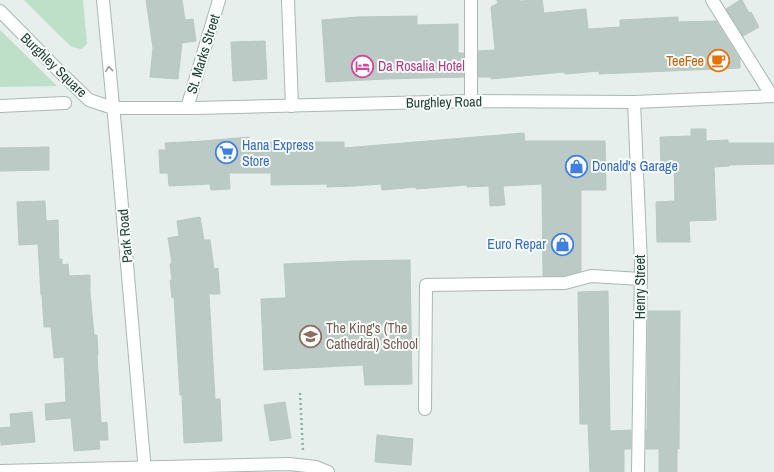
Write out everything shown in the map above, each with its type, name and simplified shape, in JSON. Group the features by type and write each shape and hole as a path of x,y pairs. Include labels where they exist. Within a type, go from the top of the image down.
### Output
{"street":[{"name":"Park Road","path":"103,0 145,470"},
{"name":"St. Marks Street","path":"187,108 219,0"},
{"path":"288,0 292,106"},
{"path":"471,0 471,101"},
{"path":"712,0 773,96"},
{"name":"Burghley Square","path":"0,12 89,100 113,108"},
{"name":"Burghley Road","path":"113,108 292,106 471,101 634,102 773,96"},
{"name":"Henry Street","path":"634,102 641,279 638,472"},
{"path":"0,106 65,103"},
{"path":"425,409 426,285 565,282 591,276 641,279"},
{"path":"0,471 145,470 289,464 316,467 328,472"}],"path":[{"path":"300,393 303,451"}],"green space":[{"path":"24,0 83,0 87,44 81,49 72,47"},
{"path":"0,30 57,86 58,86 0,87"}],"building":[{"path":"146,0 182,0 185,20 193,19 196,41 182,43 178,79 150,77 153,48"},
{"path":"497,0 542,0 544,13 586,9 588,29 620,27 620,20 678,17 678,22 716,21 740,59 740,68 599,74 599,71 565,74 564,72 491,79 491,77 478,77 478,51 495,50 491,7 498,3"},
{"path":"742,0 749,13 751,12 759,27 743,36 726,9"},
{"path":"417,16 417,25 458,24 458,53 464,53 464,77 326,82 322,20 357,17"},
{"path":"265,41 267,79 233,81 231,42"},
{"path":"691,129 706,129 706,141 728,140 728,143 774,143 774,164 729,165 714,167 716,220 689,221 690,242 657,242 656,202 675,201 674,164 661,165 660,137 691,136"},
{"path":"524,133 525,141 605,141 606,190 581,190 581,271 564,276 543,276 542,184 503,186 505,205 490,206 489,186 467,187 467,185 382,190 381,184 327,187 327,184 271,185 271,173 229,173 230,189 211,190 210,184 169,186 168,173 160,173 159,150 166,150 165,143 249,137 249,142 344,142 344,148"},
{"path":"49,147 49,170 0,171 0,148"},
{"path":"45,201 46,221 58,220 59,259 62,259 62,265 68,264 69,276 90,275 94,335 97,335 101,423 107,422 108,440 99,440 100,449 74,451 71,418 46,420 45,404 66,402 64,357 54,358 51,327 44,327 38,244 19,245 17,202"},
{"path":"200,217 204,240 210,240 214,269 218,268 220,294 209,294 215,399 220,399 222,441 184,443 182,395 180,395 174,297 172,298 170,280 172,280 170,264 172,263 168,238 179,236 177,221"},
{"path":"410,260 412,384 365,385 363,365 264,370 261,299 286,298 284,264"},
{"path":"608,291 610,431 631,430 631,449 624,449 624,472 590,472 588,424 580,424 578,292"},
{"path":"648,311 680,311 679,449 677,449 677,472 659,472 659,449 646,449"},
{"path":"285,402 291,438 270,441 264,405"},
{"path":"32,412 35,442 1,445 0,428 11,427 10,414"},
{"path":"377,435 413,439 411,465 375,462"}],"place":[{"name":"TeeFee","path":"719,61"},
{"name":"Da Rosalia Hotel","path":"362,66"},
{"name":"Hana Express Store","path":"227,153"},
{"name":"Donald's Garage","path":"577,166"},
{"name":"Euro Repar","path":"562,244"},
{"name":"The King's (The Cathedral) School","path":"310,336"}]}
